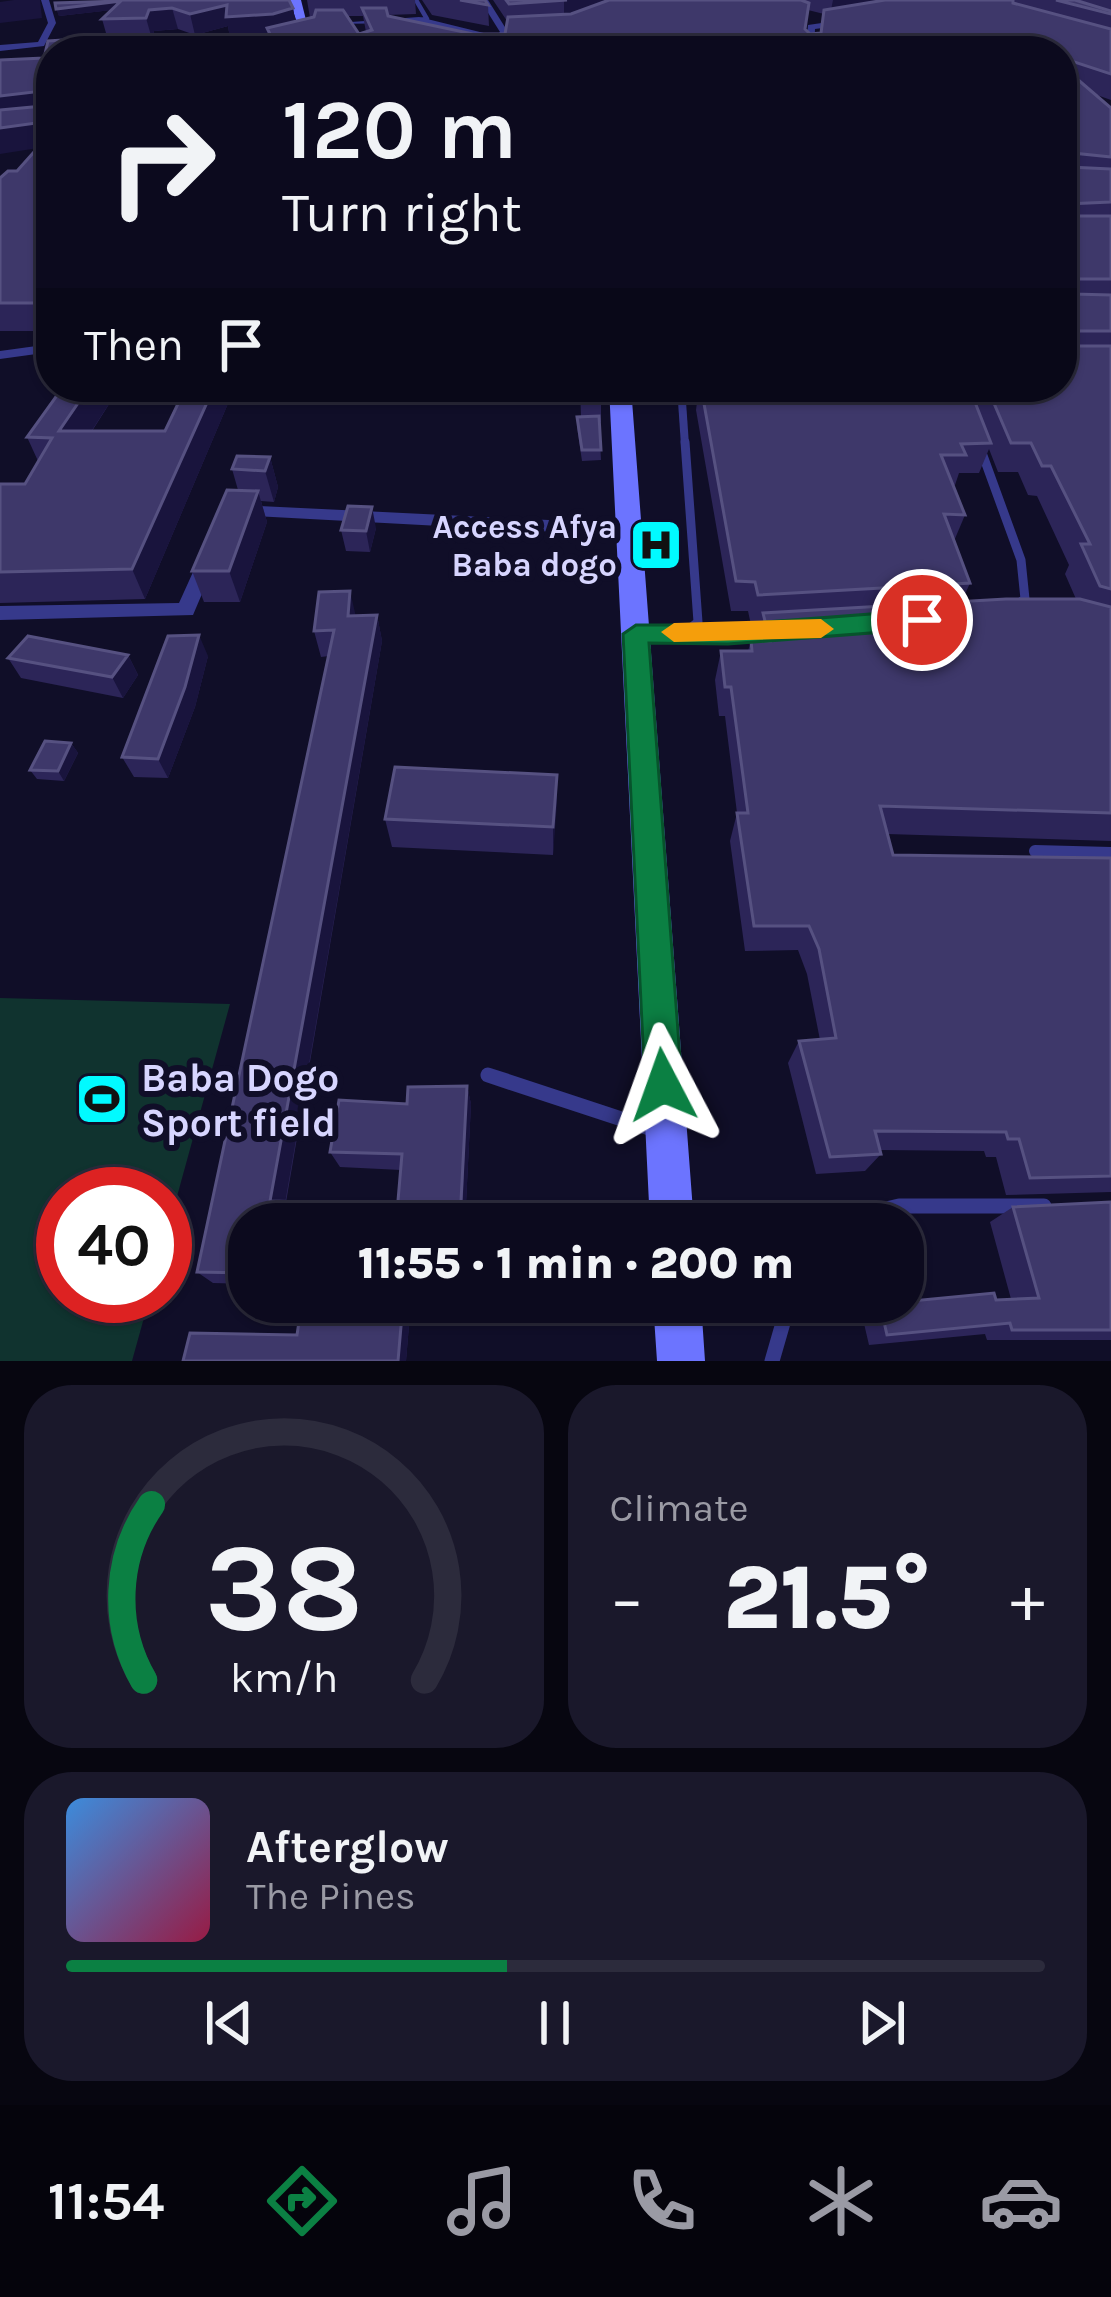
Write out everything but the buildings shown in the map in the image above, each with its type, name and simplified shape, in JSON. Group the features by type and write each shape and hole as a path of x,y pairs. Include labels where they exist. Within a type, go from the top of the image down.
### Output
{"street":[{"path":"484,0 499,36"},
{"path":"45,36 52,23 47,2 66,5"},
{"path":"300,3 304,25 314,32 302,36"},
{"path":"807,17 828,23 867,20"},
{"path":"304,25 419,20 481,36"},
{"path":"352,21 357,34"},
{"path":"812,36 828,23"},
{"path":"334,36 404,31 425,36"},
{"path":"515,36 527,32"},
{"path":"4,49 36,45"},
{"path":"0,62 18,61"},
{"path":"0,355 36,350"},
{"path":"621,402 671,1203"},
{"path":"220,529 228,510 629,530"},
{"path":"0,613 186,610 212,549"},
{"path":"678,1323 681,1361"}],"lane":[{"path":"416,0 427,19 419,20"},
{"path":"344,7 352,21"},
{"path":"682,402 698,622 688,630"},
{"path":"976,431 1021,560 1025,599"},
{"path":"1025,599 1045,610"},
{"path":"1002,615 1025,599"},
{"path":"636,634 792,631"},
{"path":"1035,851 1111,853"},
{"path":"488,1075 667,1133"},
{"path":"924,1209 1064,1205"},
{"path":"772,1361 783,1323"}],"green space":[{"name":"Baba Dogo Sport field","path":"0,998 230,1004 185,1167 36,1167 36,1323 143,1323 132,1361 0,1361"}],"slow traffic":[{"path":"674,632 728,635 821,629"}],"place":[{"name":"Access Afya Baba dogo","path":"656,545"},
{"name":"Baba Dogo Sport field","path":"102,1099"}],"route":[{"path":"663,1085 636,634 688,630 728,635 922,620"}]}
